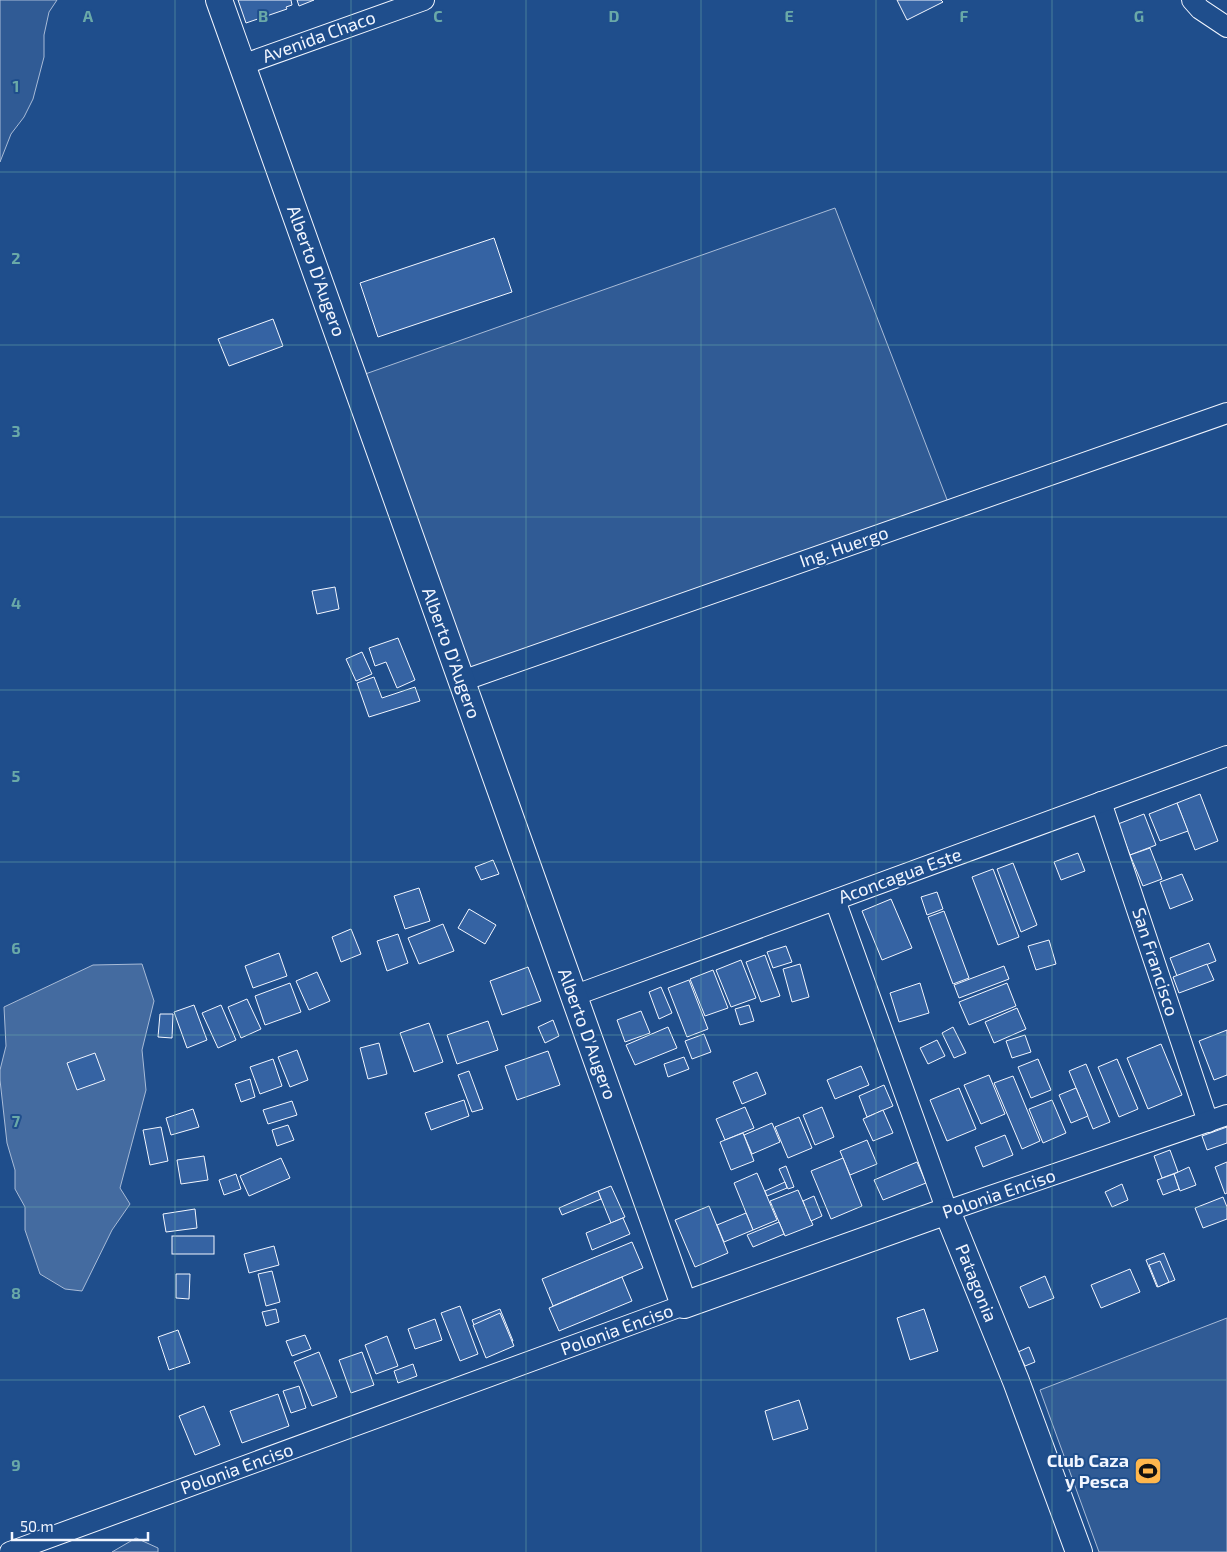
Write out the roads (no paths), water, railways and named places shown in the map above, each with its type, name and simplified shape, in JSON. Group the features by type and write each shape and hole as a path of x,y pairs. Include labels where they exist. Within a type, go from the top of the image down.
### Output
{"main road":[{"name":"Alberto D'Augero","path":"219,0 684,1305"},
{"name":"Polonia Enciso","path":"684,1305 948,1211"},
{"name":"Patagonia","path":"948,1211 1016,1381 1078,1552"}],"street":[{"name":"Avenida Chaco","path":"242,65 424,0"},
{"path":"1192,0 1200,8 1227,26"},
{"name":"Ing. Huergo","path":"462,681 1227,413"},
{"name":"Aconcagua Este","path":"573,996 1227,756"},
{"name":"San Francisco","path":"1102,802 1208,1122"},
{"name":"Patagonia","path":"835,900 948,1211"},
{"name":"Polonia Enciso","path":"948,1211 1227,1115"},
{"name":"Polonia Enciso","path":"10,1552 684,1305"}],"place":[{"name":"Club Caza y Pesca","path":"1148,1471"}]}
